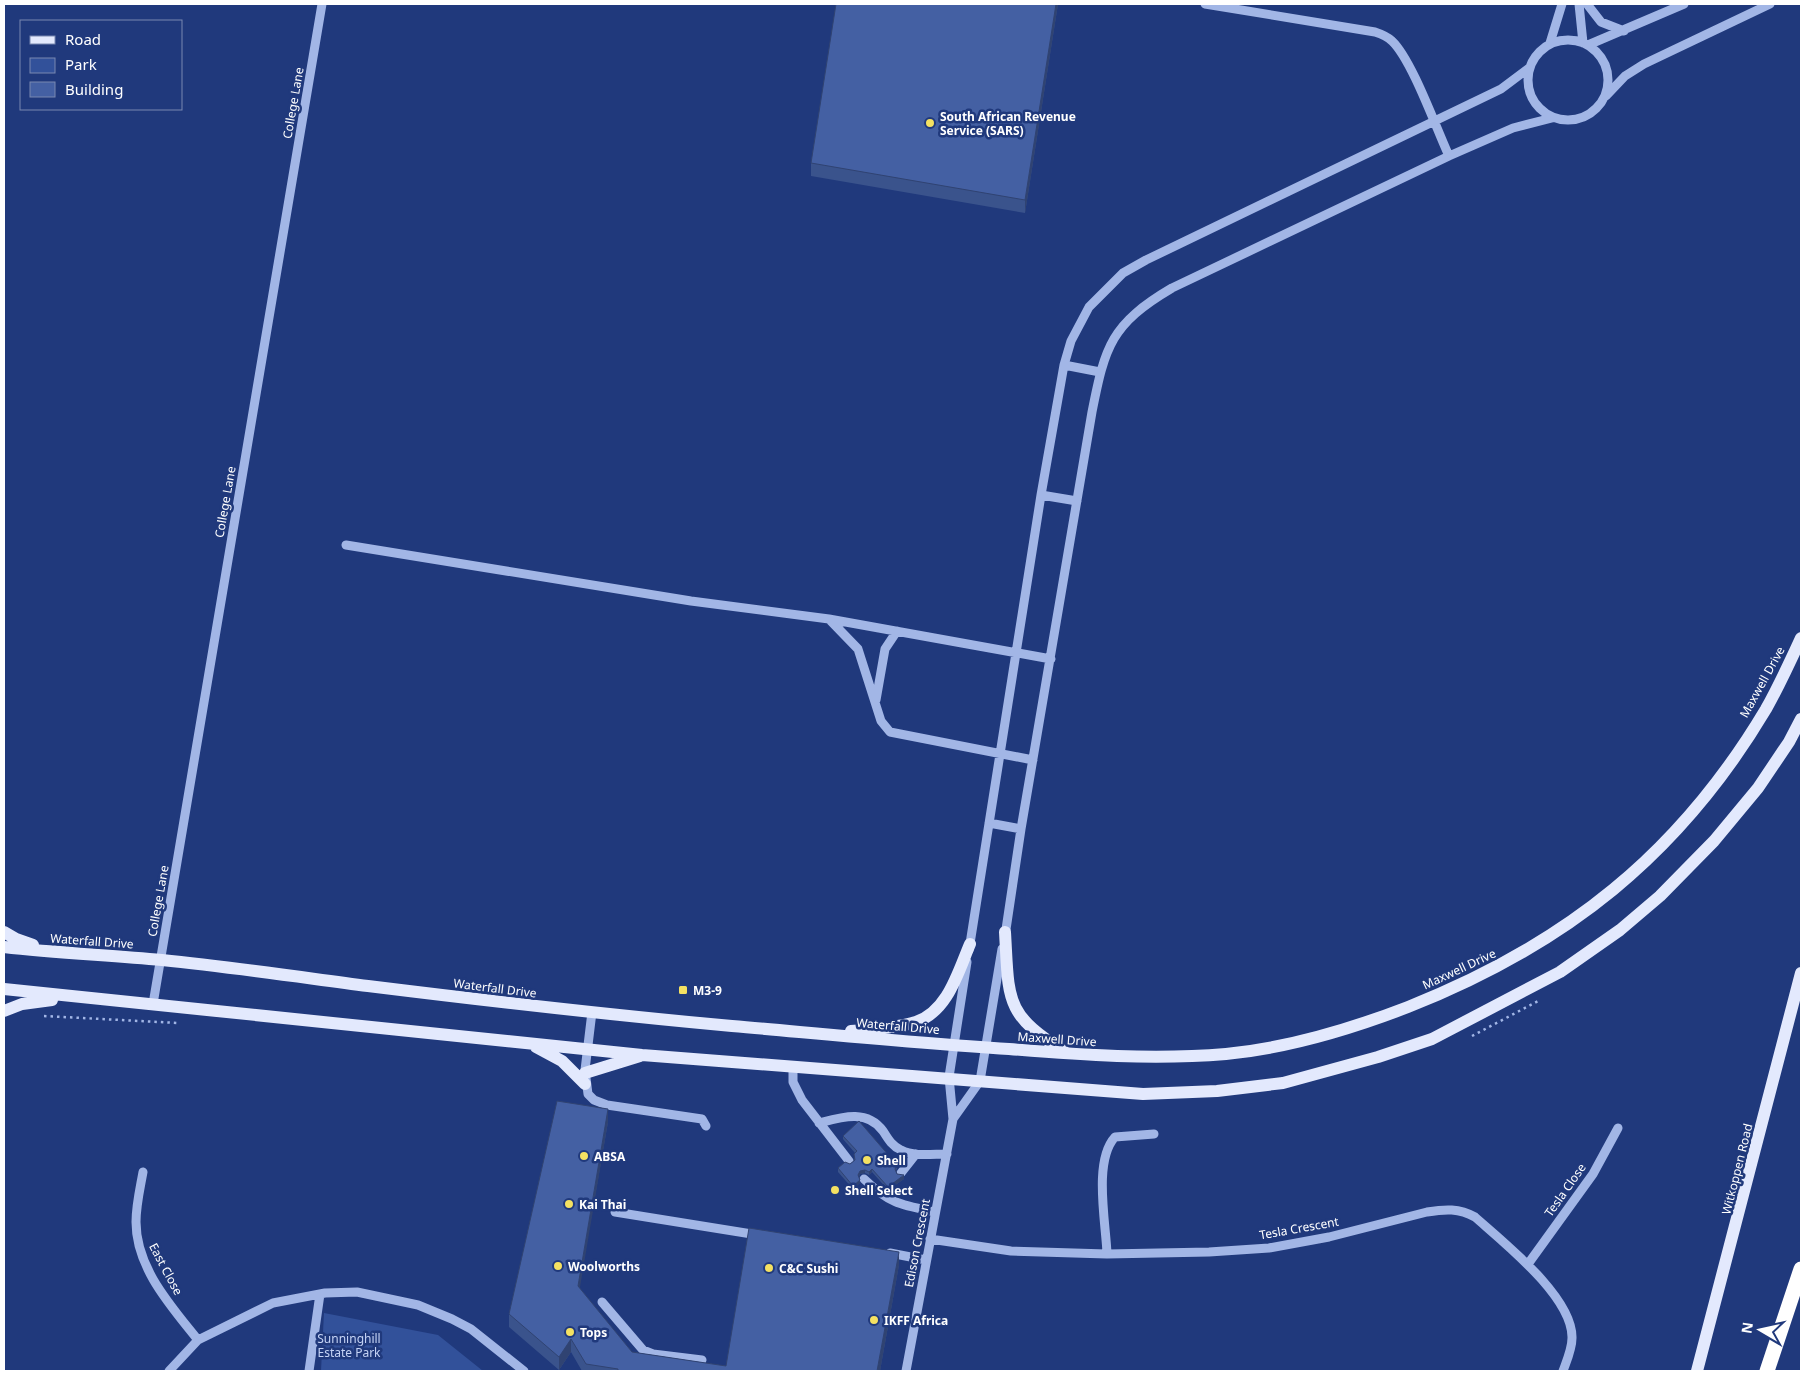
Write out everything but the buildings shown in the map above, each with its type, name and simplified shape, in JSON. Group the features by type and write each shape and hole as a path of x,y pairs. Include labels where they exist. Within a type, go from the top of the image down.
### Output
{"highway":[{"path":"1767,1371 1801,1269"}],"main road":[{"name":"Maxwell Drive","path":"984,1048 1155,1058 1232,1053 1269,1047 1338,1030 1388,1014 1448,991 1497,968 1552,935 1616,889 1676,832 1718,780 1767,708 1801,638"},
{"path":"4,989 528,1044 1144,1094 1217,1091 1283,1082 1378,1057 1432,1039 1560,972 1620,930 1660,896 1744,805 1789,742 1801,719"},
{"path":"4,932 16,939 60,953"},
{"path":"1006,932 1008,982 1011,998 1017,1011 1027,1025 1039,1036 1068,1054"},
{"path":"831,1034 898,1026 925,1018 937,1009 946,997 970,944"},
{"name":"Waterfall Drive","path":"4,947 161,960 592,1012 984,1048"},
{"name":"Witkoppen Road","path":"1697,1371 1801,973"},
{"path":"4,1011 22,1004 72,997"},
{"path":"528,1044 562,1060 585,1079 601,1067 631,1060 642,1054"}],"street":[{"name":"College Lane","path":"153,1004 322,4"},
{"path":"1206,4 1375,32 1385,36 1399,49 1449,156"},
{"path":"1550,44 1562,4"},
{"path":"1579,4 1586,44"},
{"path":"1587,4 1601,22 1624,30"},
{"path":"1586,44 1684,4"},
{"path":"1604,98 1608,74 1604,63 1597,53 1586,44 1567,39 1550,44 1541,50 1529,68 1527,80 1534,102 1542,112 1552,118 1564,120 1582,118 1597,108 1625,76 1644,64 1766,5"},
{"name":"Edison Crescent","path":"906,1371 953,1119 950,1077 954,1045 1041,495 1064,365 1071,341 1089,307 1122,273 1501,89 1529,68"},
{"name":"Edison Crescent","path":"953,1119 980,1080 984,1048 1006,932 1020,829 1034,760 1100,372 1107,348 1122,326 1149,302 1172,288 1449,156 1513,128 1552,118"},
{"path":"1064,365 1100,372"},
{"path":"1041,495 1077,501"},
{"path":"346,545 691,601 829,619 1051,659"},
{"path":"829,619 858,649 881,721 890,732 1034,760"},
{"path":"875,703 885,649 896,631"},
{"path":"990,823 1020,829"},
{"path":"592,1012 585,1079 588,1094 600,1103 702,1119 706,1126"},
{"path":"793,1066 793,1082 802,1100 849,1161"},
{"path":"819,1123 840,1117 866,1117 882,1129 895,1147 916,1154 947,1154"},
{"name":"Tesla Close","path":"1528,1264 1593,1174 1618,1128"},
{"path":"1107,1254 1102,1172 1108,1145 1115,1137 1154,1134"},
{"path":"901,1173 916,1154"},
{"name":"East Close","path":"143,1172 137,1204 136,1224 140,1251 162,1294 198,1340"},
{"path":"864,1179 884,1192 896,1204 935,1212"},
{"name":"Tesla Crescent","path":"930,1239 1011,1251 1107,1254 1269,1248 1329,1237 1427,1212 1453,1209 1464,1211 1475,1217 1528,1264 1562,1306 1568,1318 1572,1336 1570,1353 1563,1371"},
{"path":"615,1212 767,1236"},
{"path":"884,1252 926,1260"},
{"path":"169,1371 198,1340 273,1303 320,1294 357,1292 418,1305 471,1329 524,1371"},
{"path":"309,1371 320,1294"},
{"path":"602,1302 643,1350 653,1354 702,1360"}],"path":[{"path":"35,1016 186,1023"}],"green space":[{"name":"Sunninghill Estate Park","path":"324,1313 438,1335 483,1371 321,1371"}],"place":[{"name":"South African Revenue Service (SARS)","path":"930,123"},
{"name":"M3-9","path":"683,990"},
{"name":"ABSA","path":"584,1156"},
{"name":"Shell","path":"867,1160"},
{"name":"Shell Select","path":"835,1190"},
{"name":"Kai Thai","path":"569,1204"},
{"name":"Woolworths","path":"558,1266"},
{"name":"C&C Sushi","path":"769,1268"},
{"name":"IKFF Africa","path":"874,1320"},
{"name":"Tops","path":"570,1332"}]}
